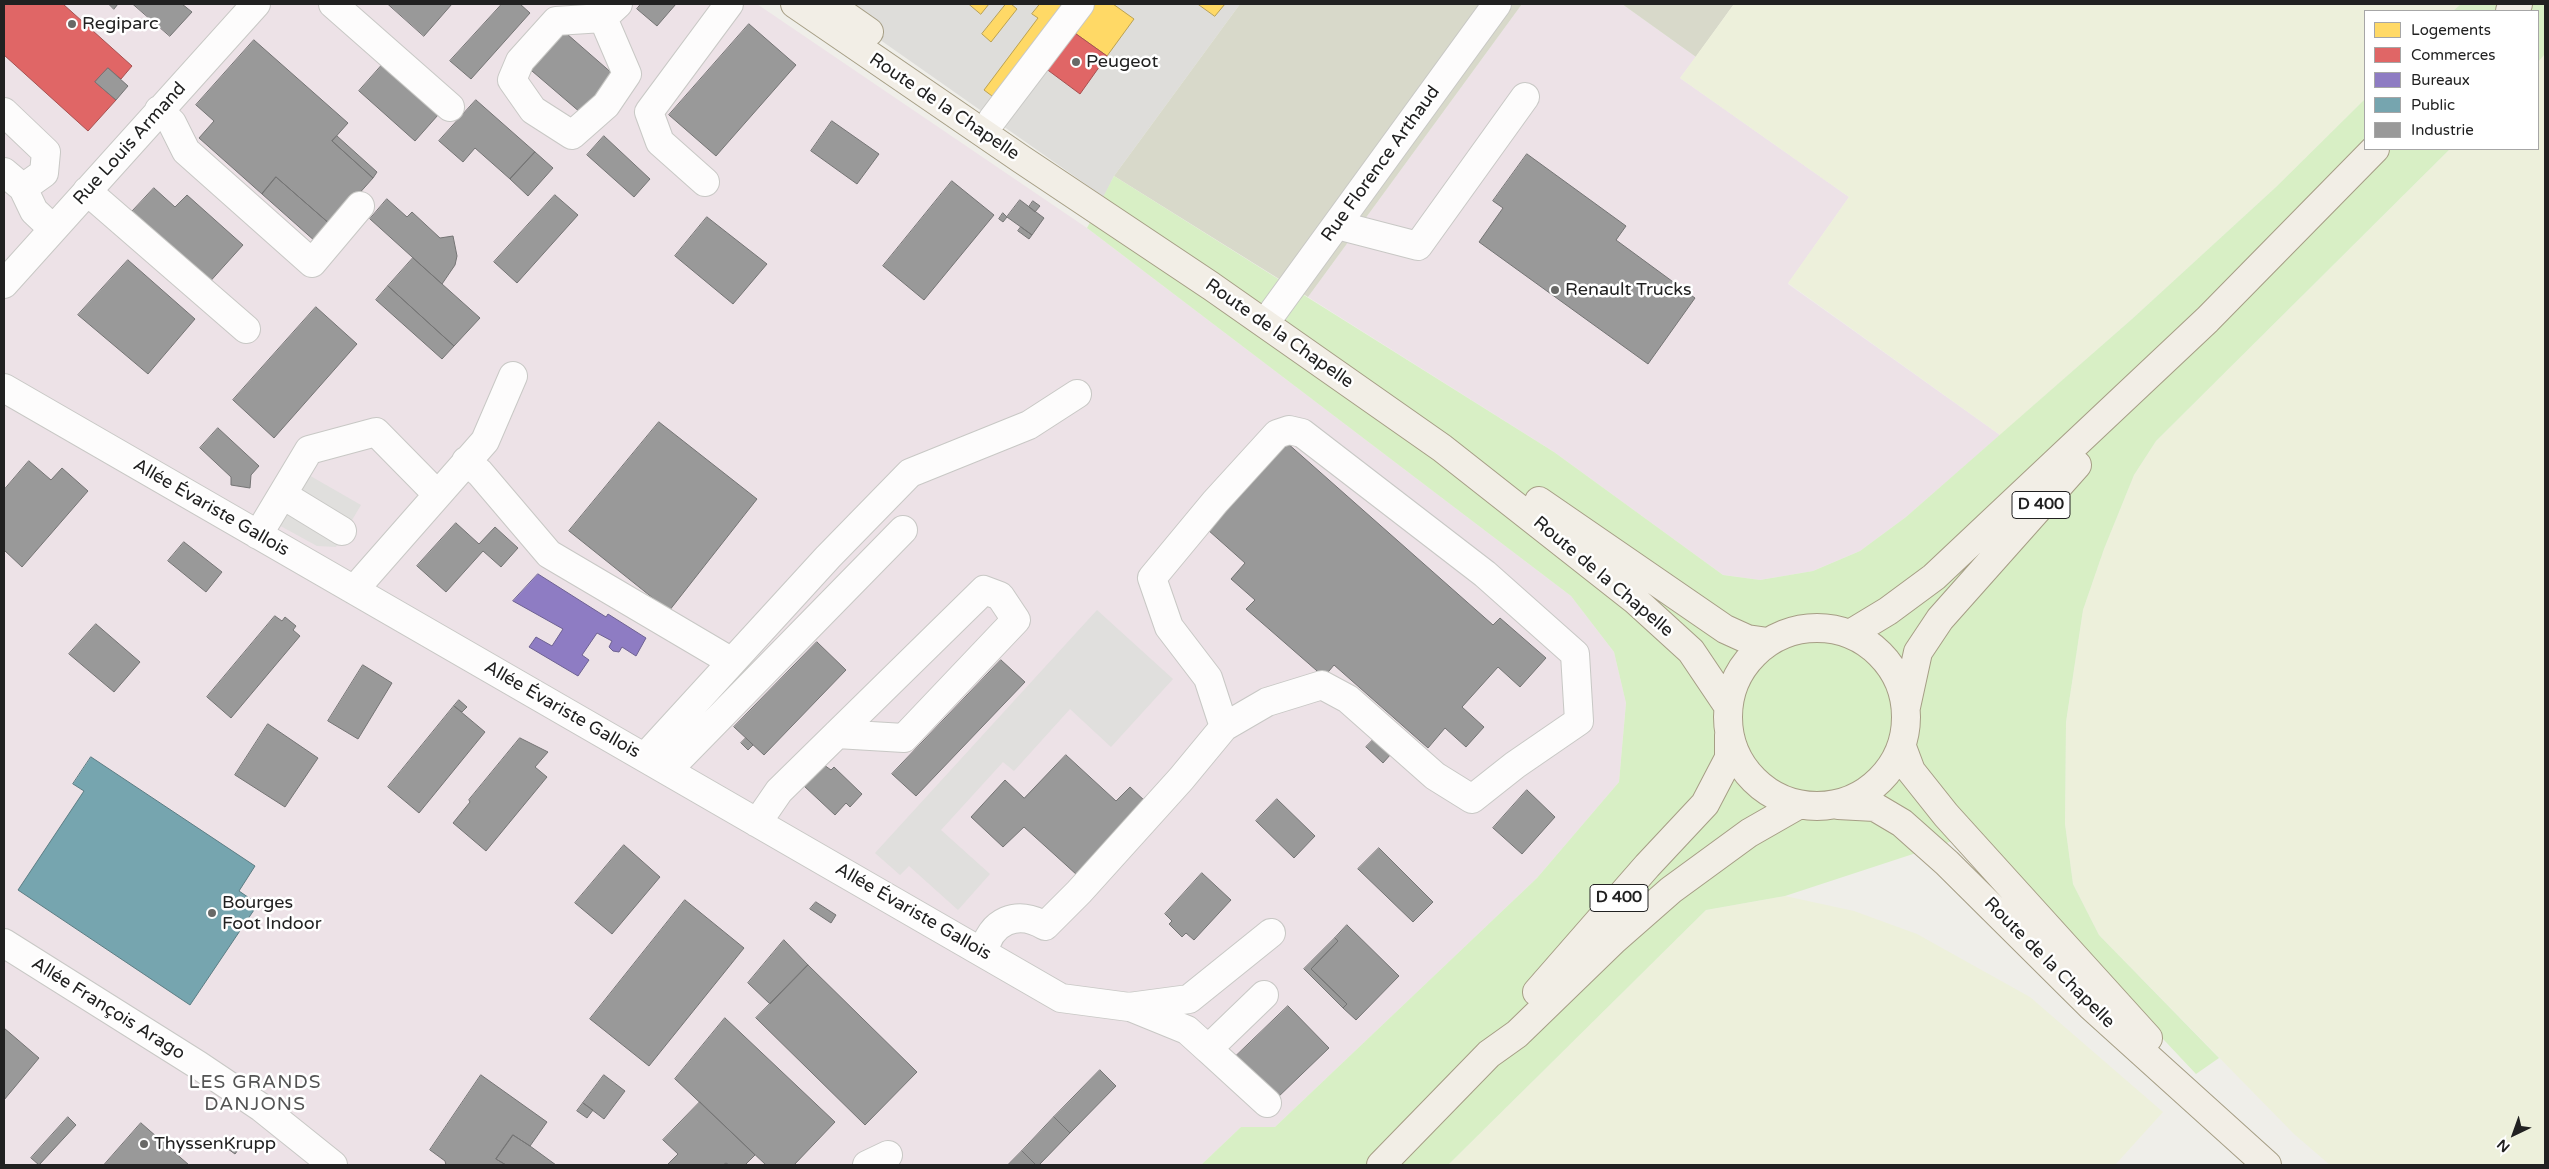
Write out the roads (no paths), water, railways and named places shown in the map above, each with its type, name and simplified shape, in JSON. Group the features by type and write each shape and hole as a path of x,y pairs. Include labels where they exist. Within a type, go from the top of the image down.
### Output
{"main road":[{"name":"Route de la Chapelle","path":"811,6 992,120 1268,318 1442,448 1635,600 1691,651 1728,706"},
{"name":"Route de la Chapelle","path":"811,6 1725,630 1747,639 1768,642"},
{"name":"D 400","path":"1850,634 1888,612 1934,577 2207,320 2374,150"},
{"name":"D 400","path":"1906,707 1918,652 1940,619 2207,320"},
{"path":"1822,628 1850,634 1871,646 1888,663 1900,684 1906,707 1906,727 1902,747 1888,773 1865,793 1838,805 1818,807 1798,805 1774,796 1753,780 1737,758 1729,733 1728,706 1735,681 1749,659 1768,642 1794,630 1822,628"},
{"name":"D 400","path":"1489,1054 1509,1024 1647,866 1705,804 1729,758 1729,733"},
{"name":"Route de la Chapelle","path":"1902,747 1911,771 1946,815 2257,1157"},
{"name":"D 400","path":"1381,1165 1489,1054 1517,1034 1614,940 1671,890 1749,833 1798,805"},
{"name":"Route de la Chapelle","path":"1838,805 1875,807 1902,823 1961,876 2098,1013 2257,1157"}],"street":[{"path":"333,4 450,107"},
{"path":"705,182 660,142 648,112 729,4"},
{"path":"992,120 1080,4"},
{"name":"Rue Florence Arthaud","path":"1268,318 1337,226 1497,4"},
{"name":"Rue Louis Armand","path":"4,284 159,110 247,7"},
{"path":"610,11 627,74 606,106 572,135 533,110 512,80 520,61 556,22 610,11"},
{"path":"1337,226 1418,246 1526,97"},
{"path":"159,110 172,123 186,151 312,263 360,206"},
{"path":"4,112 46,152 44,173 13,180 34,211 53,229"},
{"path":"87,191 246,329"},
{"path":"354,590 485,441 513,376"},
{"name":"Allée Évariste Gallois","path":"4,388 1061,998 1129,1006"},
{"path":"657,764 732,662 910,473 1029,425 1077,394"},
{"path":"984,953 989,936 1002,922 1011,919 1029,918 1045,926 1143,821 1224,727 1267,702 1322,686 1348,699 1435,776 1472,800 1515,766 1578,721 1575,654 1485,574 1302,433 1289,430 1277,434 1215,502 1152,578 1169,627 1208,678 1224,727"},
{"path":"258,535 309,450 376,432 437,494"},
{"path":"466,462 480,473 549,554 732,662"},
{"path":"283,495 342,531"},
{"path":"657,764 903,530"},
{"path":"757,823 779,791 837,734 984,590 1000,596 1016,620 904,738 837,734"},
{"path":"1129,1006 1190,999 1270,933"},
{"name":"Allée François Arago","path":"4,943 206,1070 262,1108 333,1165"},
{"path":"1208,1049 1264,995"},
{"path":"1129,1006 1187,1030 1267,1103"}],"place":[{"name":"Regiparc","path":"72,24"},
{"name":"Peugeot","path":"1076,62"},
{"name":"Renault Trucks","path":"1555,290"},
{"name":"Bourges Foot Indoor","path":"212,913"},
{"name":"ThyssenKrupp","path":"144,1144"}],"district":[{"name":"LES GRANDS DANJONS","path":"255,1094"}]}
